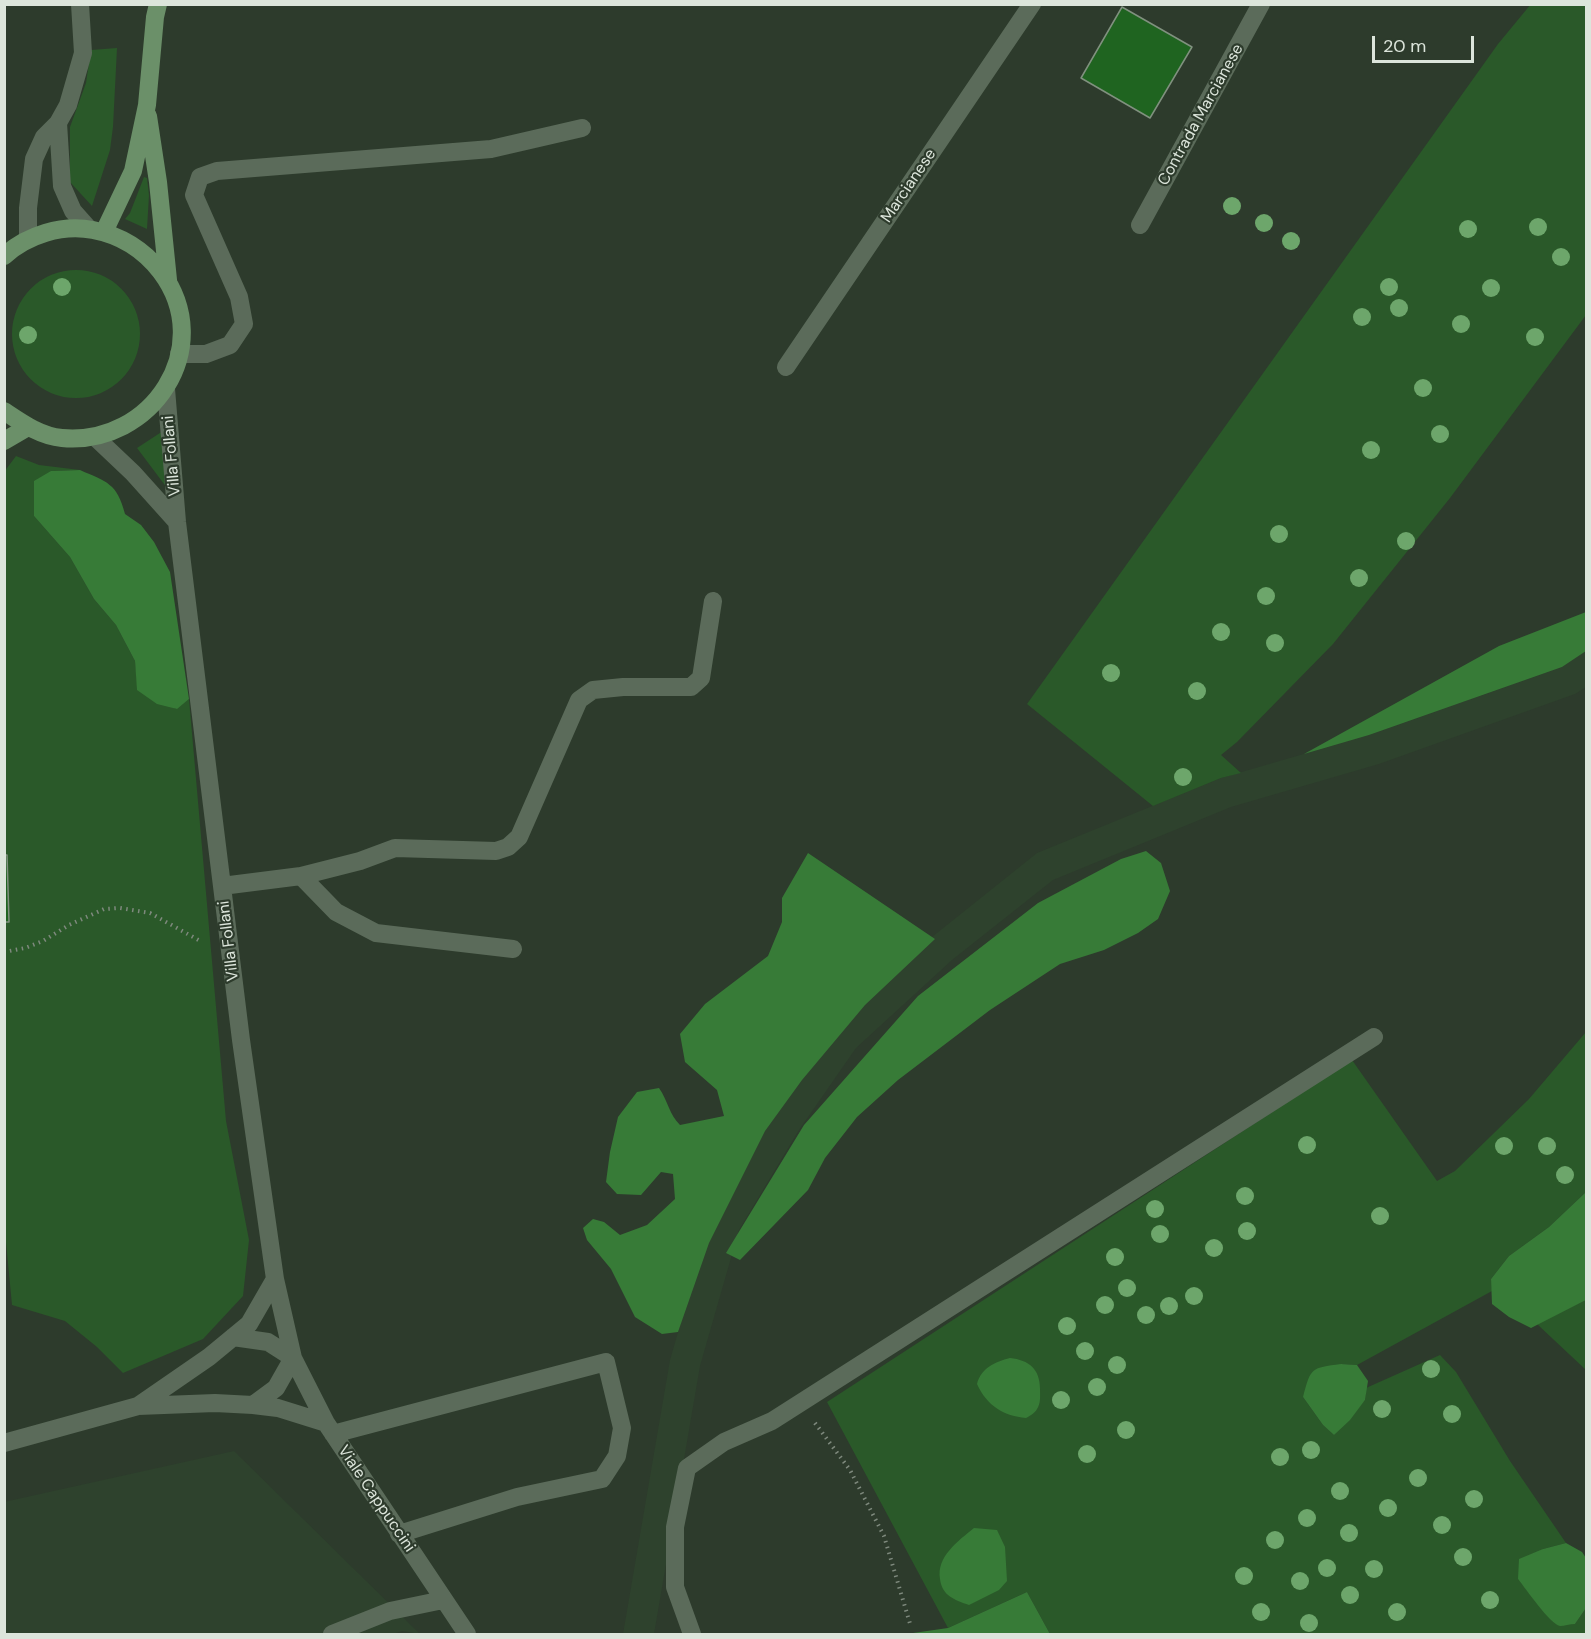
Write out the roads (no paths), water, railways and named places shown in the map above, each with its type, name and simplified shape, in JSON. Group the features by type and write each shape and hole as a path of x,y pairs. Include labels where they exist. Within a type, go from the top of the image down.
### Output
{"main road":[{"path":"97,231 133,171 147,105 158,4"},
{"path":"147,105 168,281"},
{"path":"4,256 28,239 57,230 97,231 130,243 151,259 168,281 178,305 182,329 174,373 166,389 147,412 123,428 95,437 60,438 28,428 4,411"},
{"path":"4,441 28,428"}],"street":[{"path":"28,239 28,208 34,159 44,137 58,123 68,105 84,53 80,4"},
{"name":"Marcianese","path":"786,367 1032,4"},
{"name":"Contrada Marcianese","path":"1140,225 1261,4"},
{"path":"58,123 62,186 73,211 97,231"},
{"path":"179,354 206,354 230,345 244,324 239,297 194,195 200,177 216,171 491,149 582,128"},
{"name":"Villa Follani","path":"166,389 177,522 241,1040 275,1279 293,1359"},
{"name":"Villa Follani","path":"95,437 133,473 177,522"},
{"path":"222,885 301,876 360,861 395,848 496,851 508,847 519,837 579,700 592,690 623,687 691,687 700,678 713,601"},
{"path":"301,876 336,912 376,933 513,949"},
{"path":"692,1635 675,1587 675,1527 687,1468 724,1442 772,1421 1374,1037"},
{"path":"138,1406 209,1357 249,1324 275,1279"},
{"path":"233,1337 268,1342 293,1359 276,1388 253,1405"},
{"name":"Viale Cappuccini","path":"293,1359 329,1429 467,1635"},
{"path":"4,1443 138,1406 215,1403 278,1407 329,1429 606,1362 622,1428 617,1456 602,1479 517,1497 399,1534"},
{"path":"332,1635 390,1611 443,1600"}]}
